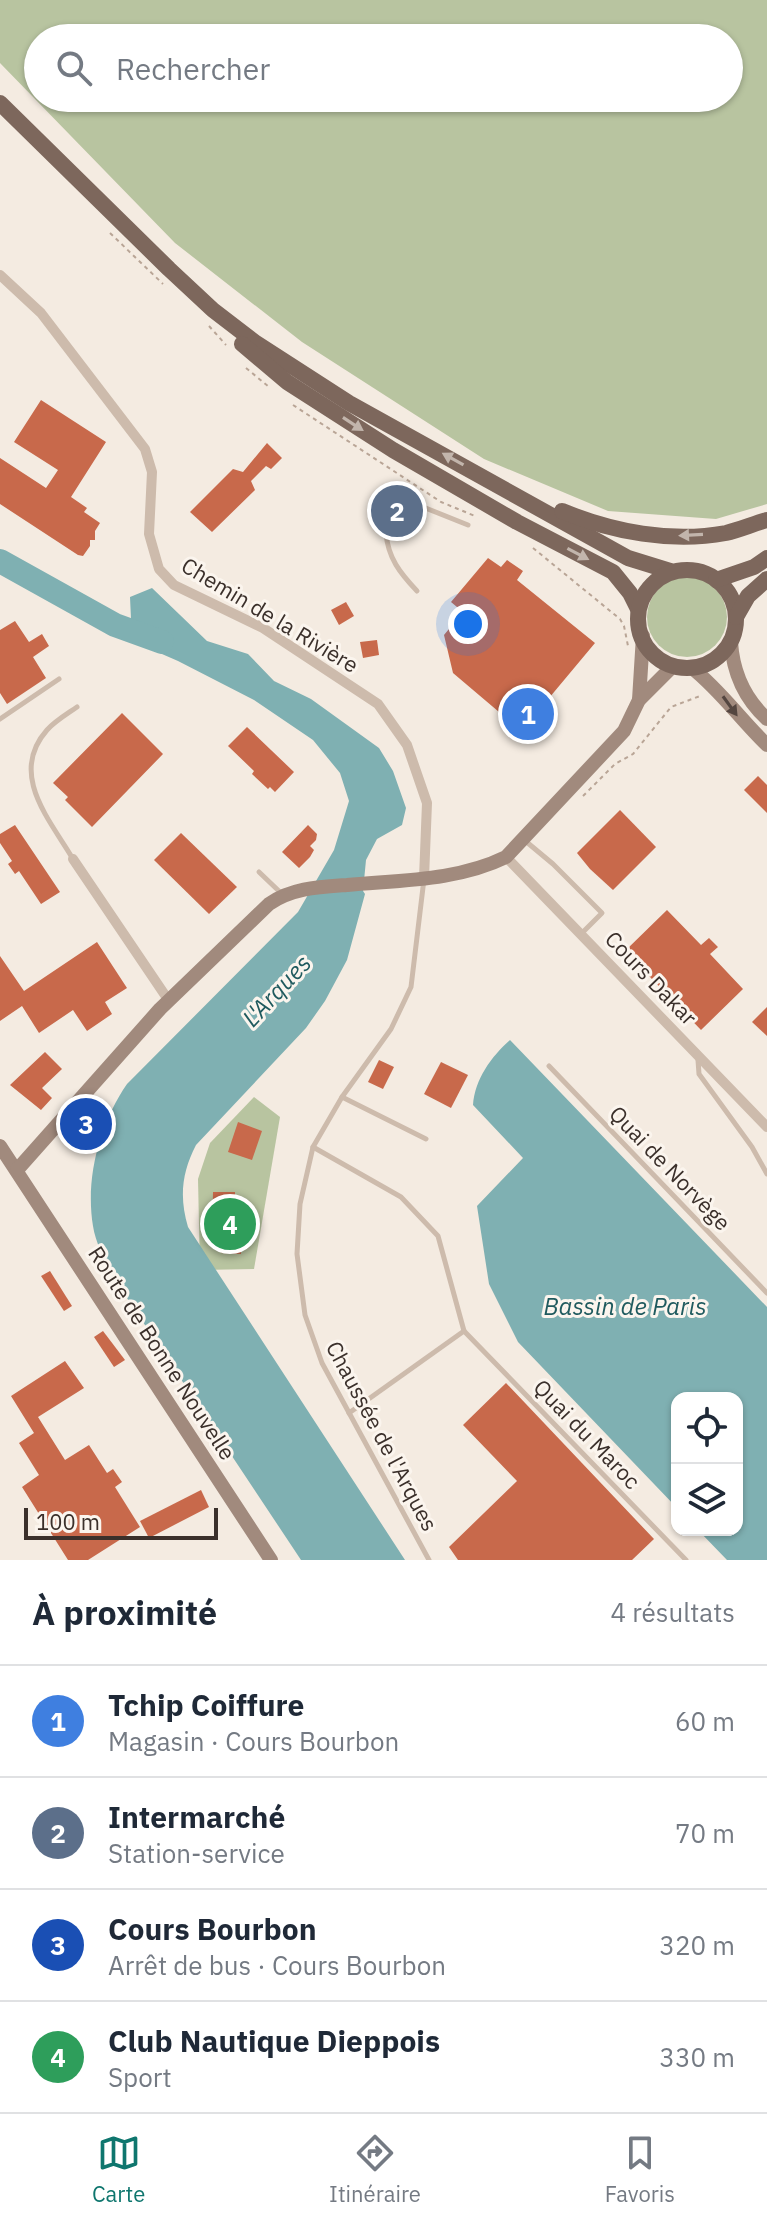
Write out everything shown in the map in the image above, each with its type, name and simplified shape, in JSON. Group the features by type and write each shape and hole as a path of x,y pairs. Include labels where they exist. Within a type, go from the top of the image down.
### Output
{"main road":[{"path":"0,103 169,269 235,326 304,375 628,558 670,571 691,570 716,580 728,593 736,617"},
{"path":"169,269 208,314 287,382 393,450 517,522 613,572 638,609 643,636 639,700"},
{"path":"497,483 594,523 656,536 725,533 767,520"},
{"path":"716,580 754,567 767,558"},
{"path":"638,609 649,586 670,571"},
{"path":"767,579 748,596 736,617 731,642 736,678 755,708 767,719"},
{"path":"643,636 649,649 660,659 673,666 692,668 710,663 725,652 731,642"},
{"path":"6,1159 269,904 283,894 312,888 449,876 486,867 506,857 624,731 639,700 673,666"},
{"path":"692,668 719,691 739,718 767,745"},
{"name":"Route de Bonne Nouvelle","path":"6,1159 271,1560"}],"street":[{"name":"Chemin de la Rivière","path":"0,275 41,313 145,449 152,472 149,534 159,569 174,585 263,628 378,704 386,714 407,745 427,803 424,878"},
{"name":"Cours Dakar","path":"506,857 767,1127"},
{"path":"73,859 169,1001"}],"lane":[{"path":"404,509 418,505 468,525"},
{"path":"397,518 386,533 387,550 400,573 417,591"},
{"path":"0,719 59,679"},
{"path":"73,859 37,798 31,783 30,768 47,730 77,707"},
{"path":"523,839 602,913 581,935"},
{"path":"259,872 283,894"},
{"name":"Chaussée de l'Arques","path":"424,878 411,987 391,1029 342,1097 313,1147 300,1204 297,1254 305,1315 322,1363 429,1560"},
{"path":"698,1056 699,1074 752,1147 767,1174"},
{"name":"Quai de Norvège","path":"549,1066 767,1293"},
{"path":"342,1097 426,1139"},
{"name":"Quai du Maroc","path":"313,1147 401,1197 438,1236 464,1331 686,1560"},
{"path":"349,1413 464,1331"}],"path":[{"path":"575,804 615,764 633,754 671,707 719,691"}],"green space":[{"path":"0,0 767,0 767,504 716,519 608,511 484,459 302,342 175,243 48,112 743,112 743,24 24,24 24,88 0,63"},
{"path":"687,577 702,580 715,589 724,602 727,617 724,632 715,645 702,654 687,657 672,654 659,645 650,632 647,617 650,602 659,589 672,580"},
{"path":"254,1097 280,1117 254,1269 200,1270 198,1179 210,1143"}],"water":[{"path":"152,588 207,641 248,654 274,681 311,699 379,748 393,771 406,808 402,825 377,839 366,860 365,894 347,960 325,1001 306,1028 196,1145 185,1175 183,1195 188,1227 405,1560 301,1560 117,1283 95,1233 91,1208 93,1170 102,1133 117,1099 127,1084 298,912 334,850 349,801 340,773 313,740 254,700 132,641 130,597"},
{"name":"Bassin de Paris","path":"510,1040 767,1307 767,1560 727,1560 704,1536 743,1536 743,1392 671,1392 671,1502 518,1342 489,1284 477,1206 523,1158 473,1105 477,1086 496,1054"}],"building":[{"path":"41,400 106,442 71,497 87,508 84,512 100,523 95,531 95,540 90,540 90,546 83,556 0,504 0,458 46,488 58,470 14,442"},
{"path":"267,443 282,458 271,469 266,466 251,481 255,490 212,532 190,512 233,469 243,472"},
{"path":"391,500 400,506 401,513 410,513 416,518 409,527 401,522 401,514 392,515 384,509"},
{"path":"488,558 501,567 507,560 523,571 517,580 595,643 529,722 506,703 499,712 453,673 444,635 463,612 451,602"},
{"path":"346,602 354,616 339,625 331,610"},
{"path":"15,621 29,642 42,634 49,646 33,657 46,678 7,704 0,693 0,630"},
{"path":"377,640 379,655 363,658 360,642"},
{"path":"122,713 163,754 92,827 53,783"},
{"path":"247,727 294,772 275,792 252,774 254,771 228,746"},
{"path":"758,776 767,785 767,813 744,790"},
{"path":"620,810 656,847 613,890 577,853"},
{"path":"15,825 60,892 41,904 19,871 15,874 8,864 12,861 0,843 0,834"},
{"path":"308,825 317,834 310,846 314,850 299,868 282,852"},
{"path":"181,833 237,887 209,914 154,860"},
{"path":"667,910 701,945 709,938 718,947 710,954 743,989 701,1030 625,951"},
{"path":"97,942 127,988 105,1002 112,1014 87,1031 73,1010 39,1033 22,1006 0,1021 0,956 24,991"},
{"path":"767,1007 767,1036 752,1022"},
{"path":"45,1052 62,1069 42,1088 52,1098 41,1110 10,1085"},
{"path":"379,1060 394,1067 383,1089 368,1082"},
{"path":"441,1062 468,1075 451,1108 424,1094"},
{"path":"238,1122 262,1131 252,1160 228,1152"},
{"path":"213,1192 235,1192 235,1200 242,1200 241,1254 221,1253 222,1243 212,1243"},
{"path":"50,1271 72,1306 64,1311 41,1276"},
{"path":"103,1331 125,1360 114,1367 94,1337"},
{"path":"65,1361 84,1388 38,1417 65,1460 89,1445 107,1473 113,1469 122,1482 115,1487 140,1527 88,1560 68,1560 22,1487 39,1475 19,1443 34,1433 11,1396"},
{"path":"506,1383 654,1539 632,1560 458,1560 449,1547 517,1481 463,1425"},
{"path":"201,1490 209,1507 149,1538 140,1521"}],"waterway":[{"name":"L'Arques","path":"0,561 115,625 162,642"}],"place":[{"name":"Intermarché","path":"397,511"},
{"name":"Tchip Coiffure","path":"528,714"},
{"name":"Cours Bourbon","path":"86,1124"},
{"name":"Club Nautique Dieppois","path":"230,1224"}]}
